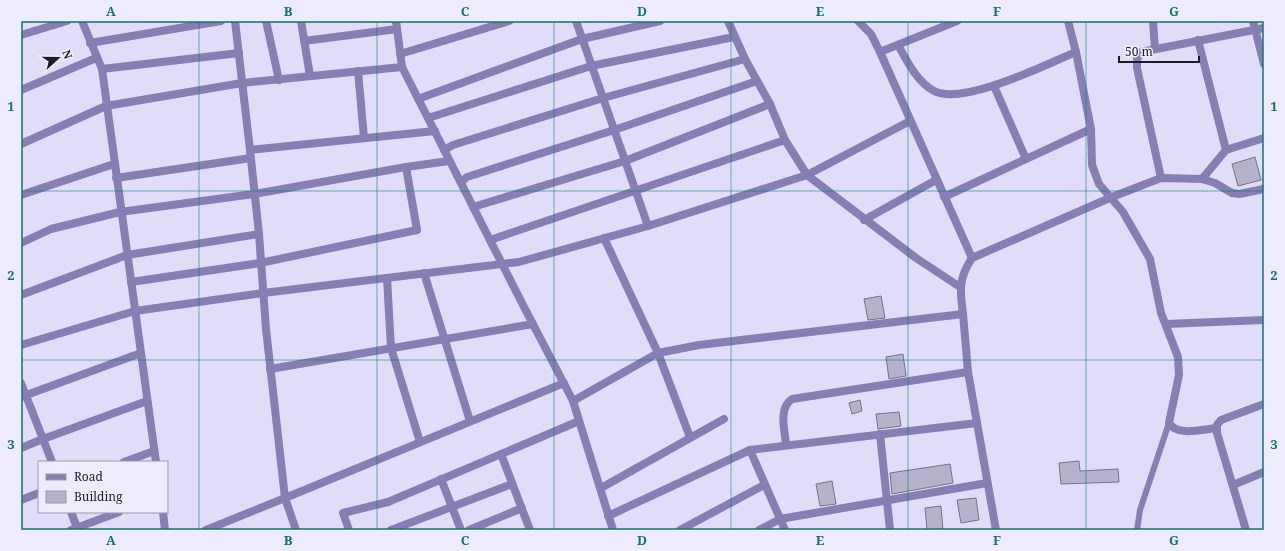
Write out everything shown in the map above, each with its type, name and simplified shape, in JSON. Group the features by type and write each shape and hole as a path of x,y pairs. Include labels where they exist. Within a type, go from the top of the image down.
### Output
{"street":[{"path":"21,36 67,21"},
{"path":"82,21 96,58 102,69 120,212 156,461"},
{"path":"90,43 221,21"},
{"path":"235,21 259,234 260,263 270,369 285,498 296,530"},
{"path":"266,21 279,80"},
{"path":"301,21 310,76"},
{"path":"400,54 509,21"},
{"path":"576,21 648,226"},
{"path":"418,99 582,39 660,21"},
{"path":"728,21 745,59 770,104 785,140 807,176 916,258 960,286"},
{"path":"858,21 871,34 880,52 972,258"},
{"path":"880,52 957,21"},
{"path":"1068,21 1076,52 1091,129 1092,165 1100,184 1123,212 1150,259 1159,303 1177,352 1179,366 1169,422 1175,429 1186,431 1217,428"},
{"path":"1153,21 1155,49"},
{"path":"304,41 396,25 402,67 573,401 613,530"},
{"path":"1161,178 1137,68 1137,59 1141,52 1198,40 1254,25 1264,28"},
{"path":"1254,25 1264,64"},
{"path":"428,118 591,66 734,37"},
{"path":"1198,40 1226,150"},
{"path":"898,46 917,75 935,91 950,94 994,86 1076,52"},
{"path":"102,69 239,53"},
{"path":"21,90 96,58"},
{"path":"444,150 453,145 603,98 745,59"},
{"path":"21,144 106,106 242,83 402,67"},
{"path":"358,71 364,138"},
{"path":"460,182 467,177 614,130 757,81"},
{"path":"994,86 1026,159"},
{"path":"473,207 625,161 770,104"},
{"path":"21,345 135,311 263,293 519,262 648,226 807,176 910,121"},
{"path":"944,197 1091,129"},
{"path":"116,178 250,154 364,138 434,131"},
{"path":"1202,179 1226,150 1264,138"},
{"path":"490,240 785,140"},
{"path":"21,243 51,229 120,212 254,194 406,167 449,161"},
{"path":"21,195 114,164"},
{"path":"131,282 260,263 417,230 406,167"},
{"path":"996,530 968,372 960,286 966,268 972,258 1112,197 1161,178 1202,179 1232,193 1239,194 1264,189"},
{"path":"864,220 936,180"},
{"path":"21,295 127,255 259,234"},
{"path":"604,238 658,353 690,438"},
{"path":"424,273 443,339 470,421"},
{"path":"387,278 391,348 420,442"},
{"path":"573,401 658,353 707,344 963,314"},
{"path":"1166,324 1264,320"},
{"path":"270,369 533,324"},
{"path":"23,396 141,353"},
{"path":"786,445 784,409 787,402 792,399 968,372"},
{"path":"206,530 564,382"},
{"path":"21,383 23,396 52,461"},
{"path":"21,448 147,401"},
{"path":"1246,530 1217,428 1218,423 1222,420 1264,404"},
{"path":"601,488 724,419"},
{"path":"349,530 343,513 388,502 579,421"},
{"path":"608,516 750,450 977,422"},
{"path":"880,434 890,530"},
{"path":"750,450 764,485 785,530"},
{"path":"127,461 154,451"},
{"path":"501,454 530,530"},
{"path":"1233,484 1264,472"},
{"path":"441,479 461,530"},
{"path":"391,530 512,484"},
{"path":"759,530 780,519 987,484"},
{"path":"680,530 764,485"},
{"path":"21,500 38,493"},
{"path":"469,530 522,508"},
{"path":"71,513 75,529 116,513"},
{"path":"162,513 165,530"}],"lane":[{"path":"1137,530 1140,510 1169,422"}],"building":[{"path":"1255,157 1261,180 1238,186 1232,164"},
{"path":"881,296 885,318 868,320 864,299"},
{"path":"903,354 906,376 889,379 886,357"},
{"path":"860,400 862,411 852,414 849,403"},
{"path":"899,412 901,426 878,429 876,414"},
{"path":"1079,461 1080,471 1118,469 1119,482 1061,484 1059,463"},
{"path":"950,464 953,483 892,494 890,473"},
{"path":"832,481 836,504 820,506 816,484"},
{"path":"976,498 979,520 961,523 957,500"},
{"path":"941,506 943,530 927,530 925,508"}]}
